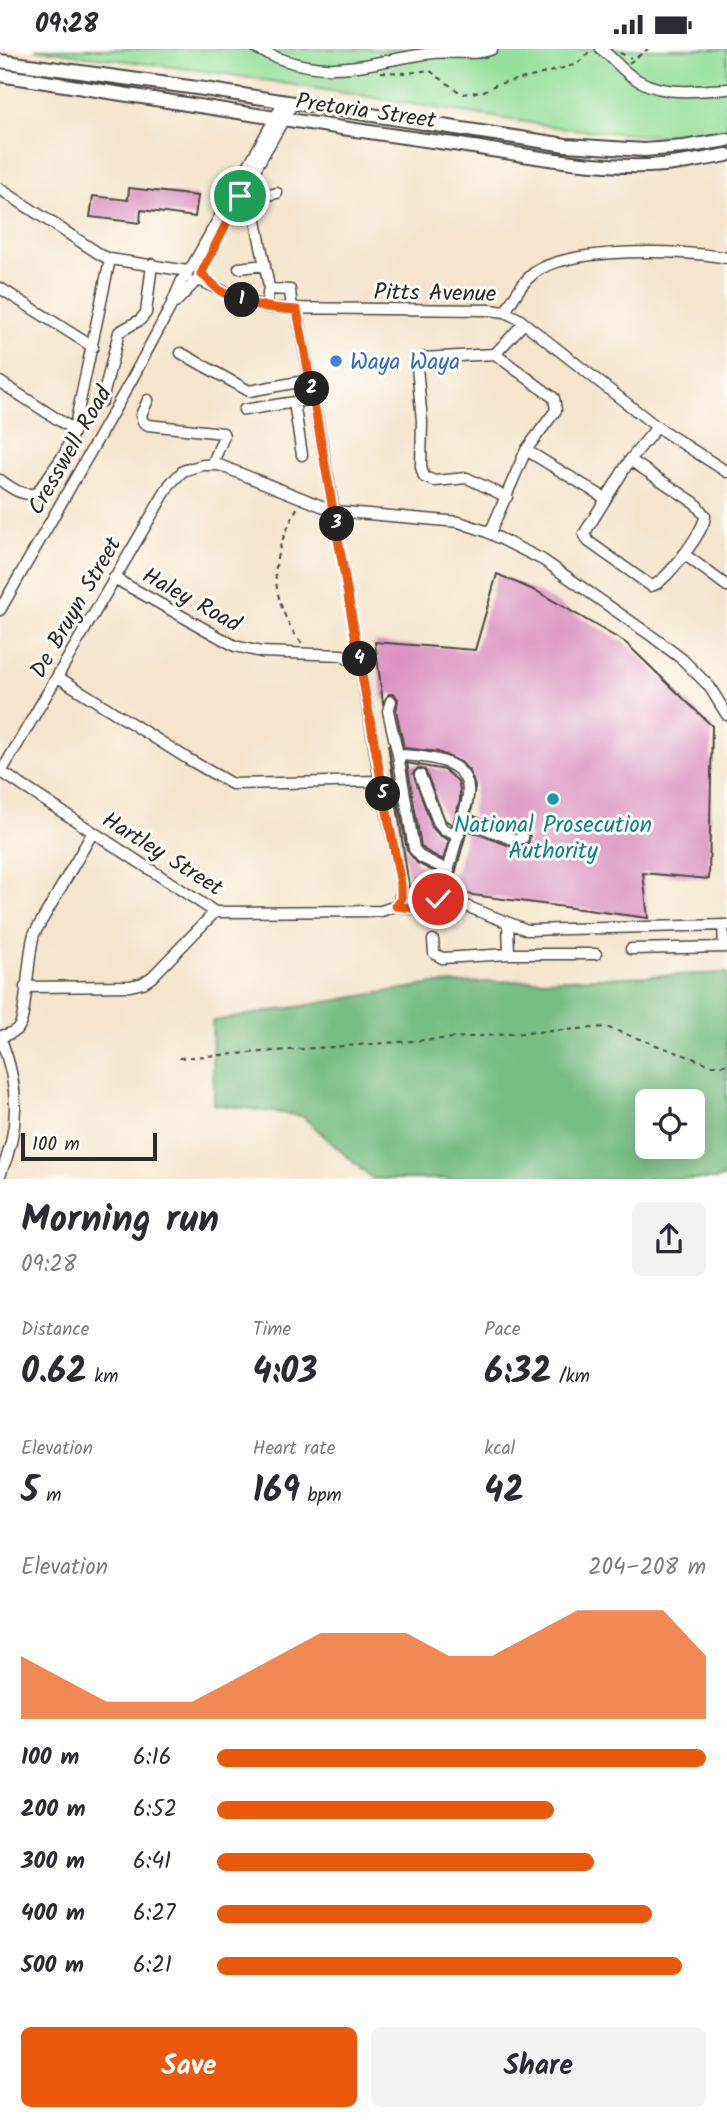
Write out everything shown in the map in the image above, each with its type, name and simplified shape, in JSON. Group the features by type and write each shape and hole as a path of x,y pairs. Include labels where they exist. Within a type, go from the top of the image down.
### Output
{"main road":[{"name":"Pretoria Street","path":"0,61 566,145 644,150 727,140"},
{"name":"Pretoria Street","path":"0,75 279,120 562,161 646,166 681,164 727,155"}],"street":[{"path":"257,49 301,66 337,69 432,53 480,53 492,49"},
{"path":"601,49 640,82 668,91 727,89"},
{"name":"Cresswell Road","path":"0,610 170,308 182,279 194,275 289,102"},
{"path":"0,189 110,259 152,264 194,275"},
{"path":"267,307 269,289 255,205 261,197 277,193"},
{"path":"505,312 523,283 534,272 550,263 573,257 629,252 727,258"},
{"path":"0,480 22,493 37,492 65,453 75,430 110,259"},
{"path":"102,401 119,332 140,320 146,313 152,264"},
{"path":"239,268 265,265"},
{"name":"Pitts Avenue","path":"194,275 214,283 219,291 267,307 505,312 524,323 657,427 727,472"},
{"path":"0,288 93,347"},
{"path":"269,289 290,290 314,399 334,511"},
{"path":"495,354 524,323"},
{"path":"181,353 249,391 310,380"},
{"path":"490,533 507,497 526,450 555,410 556,403 554,398 495,354 422,358 417,363 422,421 421,467 427,479 467,478 507,497"},
{"path":"0,382 75,430"},
{"path":"244,410 314,399"},
{"path":"148,400 141,415 143,422 148,425 223,433 225,436 212,465 229,468 334,511 459,522 490,533 543,560 574,579 663,644 709,685 727,715"},
{"path":"294,402 302,455"},
{"path":"630,460 703,511 704,524 684,554 663,581 651,586 584,537 630,460 657,427"},
{"path":"526,450 605,498"},
{"name":"De Bruyn Street","path":"1,772 170,484 183,471 212,465"},
{"path":"684,554 727,586"},
{"name":"Haley Road","path":"114,578 235,646 261,652 342,655 361,668"},
{"path":"361,668 401,884 398,902"},
{"path":"58,677 232,784 380,781"},
{"path":"391,701 388,711 414,849 421,857 449,871"},
{"path":"398,755 433,759 465,773 469,792 442,893 426,907"},
{"name":"Hartley Street","path":"1,772 215,912 381,911 398,902 415,909 469,908"},
{"path":"420,775 439,824 444,830 458,835"},
{"path":"463,820 515,840 523,838"},
{"path":"0,1175 10,1146 16,1115 11,1065 0,1037 10,1034 22,1021 29,952 34,935 93,832"},
{"path":"438,899 453,901 527,930 725,925 726,947 631,950"},
{"path":"25,987 130,986 143,983 215,912"},
{"path":"508,923 509,954"},
{"path":"433,940 434,953 442,958 509,954 596,954"}],"path":[{"path":"381,72 408,73 429,70 461,94 484,91 497,84 577,64 592,49"},
{"path":"612,49 632,59"},
{"path":"624,71 632,59 648,49"},
{"path":"301,497 278,554 276,575 288,620 297,637 312,653"},
{"path":"334,511 361,668"},
{"path":"180,1059 606,1027 712,1065 727,1065"}],"green space":[{"path":"35,49 727,49 727,128 682,136 562,128 219,73"},
{"path":"727,973 727,1176 716,1179 372,1179 302,1116 214,1104 212,1021 433,984"}],"building":[{"path":"129,188 198,196 195,217 141,210 140,223 90,217 93,196 128,200"},
{"name":"National Prosecution Authority","path":"497,574 538,592 626,643 712,726 709,879 643,873 648,918 450,892 467,830 513,847 528,844 530,836 526,831 515,832 471,815 475,786 470,772 461,762 438,752 404,748 396,711 398,699 394,694 389,694 383,703 375,642 475,650"},
{"path":"388,744 407,850 417,863 439,874 434,890 409,887"},
{"path":"407,763 445,770 458,781 460,801 453,825 445,820 425,770 418,768 413,773 432,827 439,835 449,840 443,860 421,846"}],"place":[{"name":"Waya Waya","path":"336,361"},
{"name":"National Prosecution Authority","path":"553,799"}],"route":[{"path":"240,196 201,274 214,283 219,291 260,306 297,310 380,781 401,884 401,899 396,906 421,909 438,899"}]}
